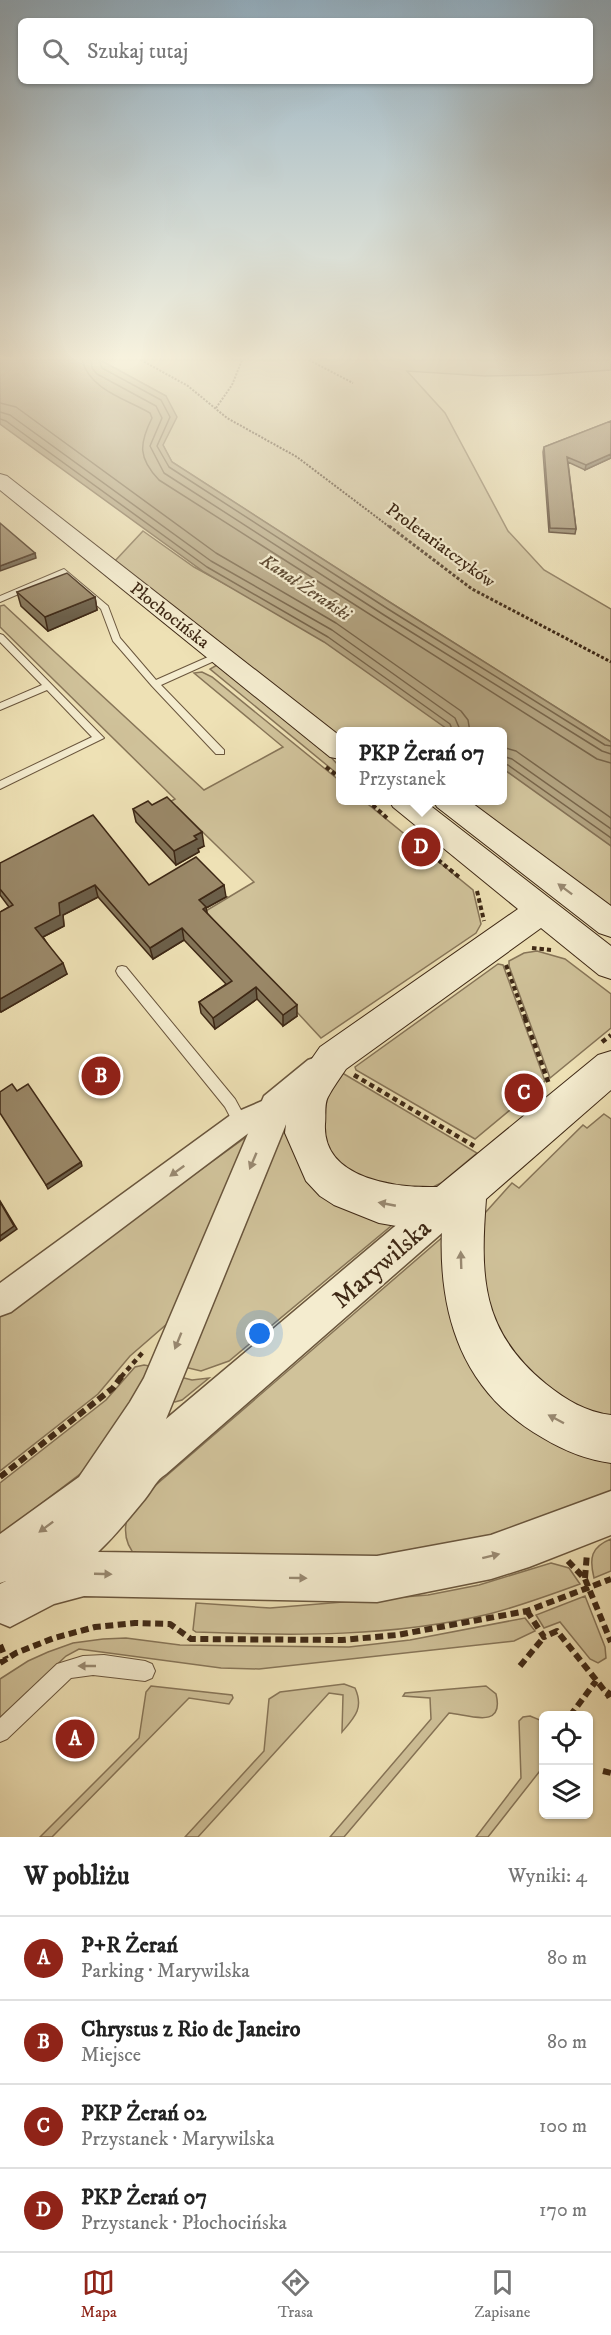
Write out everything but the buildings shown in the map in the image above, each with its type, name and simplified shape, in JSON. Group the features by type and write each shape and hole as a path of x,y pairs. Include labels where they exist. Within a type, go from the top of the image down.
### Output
{"main road":[{"name":"Płochocińska","path":"0,480 220,655 328,737"},
{"path":"409,805 611,965"},
{"path":"452,805 611,924"},
{"path":"541,910 340,1064 308,1095 305,1133 320,1168 334,1182 348,1191 379,1203 408,1208 455,1198 466,1306 489,1357 506,1379 527,1400 576,1429 611,1439"},
{"name":"Marywilska","path":"455,1198 611,1067"}],"street":[{"path":"0,1301 241,1124 276,1107 340,1064"},
{"path":"92,1493 145,1417 156,1358 276,1107"},
{"name":"Marywilska","path":"3,1621 100,1520 151,1459 455,1198"},
{"name":"Marywilska","path":"0,1561 92,1493 151,1459"},
{"path":"3,1621 46,1583 61,1577 84,1574 376,1579 491,1557 611,1513"}],"lane":[{"path":"0,599 64,572 105,608 116,639 220,752"},
{"path":"0,785 99,738 2,642"},
{"path":"155,684 220,655"},
{"path":"0,707 48,686"},
{"path":"122,971 230,1103 241,1124"},
{"path":"0,1732 64,1671 72,1667 81,1665 145,1671"}],"path":[{"name":"Proletariatczyków","path":"277,446 297,457 472,589 611,662"},
{"path":"478,892 485,929"},
{"path":"525,949 538,948 555,951"},
{"path":"504,957 549,1084 541,1091"},
{"path":"340,1064 475,1147 483,1140"},
{"path":"130,1364 156,1358"},
{"path":"0,1477 113,1388 130,1364 156,1358"},
{"path":"585,1579 611,1642"},
{"path":"3,1621 3,1661 74,1632 109,1624 137,1622 171,1624 191,1639 342,1640 397,1635 527,1611 611,1579"},
{"path":"527,1611 544,1636"},
{"path":"520,1666 544,1636 558,1631 596,1681 610,1695"},
{"path":"574,1711 596,1681"}],"shaded area":[{"path":"163,446 462,446 508,531 544,570 611,609 611,742 391,603 172,462"},
{"path":"143,531 194,567 282,615 285,614 447,727 336,727 336,733 114,562"},
{"path":"4,605 204,790 283,747 194,673 202,672 212,677 336,778 336,805 369,805 473,890 481,924 476,933 321,1038 204,912 254,882 177,807 164,805 175,799 0,627 0,606"},
{"path":"217,665 326,752 336,763 336,773 210,669"},
{"path":"507,771 611,844 611,914 462,805 507,805"},
{"path":"537,951 565,959 611,994 611,1028 550,1078 509,966 509,961 524,953"},
{"path":"498,964 503,965 545,1081 533,1091 526,1086 515,1094 521,1101 475,1139 356,1070 355,1067"},
{"path":"339,1071 477,1153 441,1183 429,1189 402,1195 330,1161 317,1104"},
{"path":"283,1112 393,1221 391,1226 229,1361 201,1371 180,1366"},
{"path":"604,1114 611,1119 611,1425 564,1410 486,1326 476,1229 485,1213 512,1183 519,1188 583,1125 587,1128"},
{"path":"249,1135 176,1316 130,1356 98,1394 0,1471 0,1314"},
{"path":"445,1235 452,1296 611,1452 611,1498 554,1521 401,1557 137,1557 128,1544 125,1530 128,1516 135,1503"},
{"path":"144,1365 155,1367 84,1471 0,1535 0,1483 106,1400 135,1367"},
{"path":"176,1376 192,1380 209,1378 182,1400 175,1402 171,1400"},
{"path":"611,1539 611,1571 594,1578 593,1554 599,1546"},
{"path":"551,1563 569,1568 580,1584 489,1614 453,1622 343,1633 269,1634 196,1632 193,1630 196,1603 270,1608 428,1595 479,1585"},
{"path":"585,1596 605,1647 606,1658 598,1663 590,1659 560,1622 544,1628 536,1615"},
{"path":"525,1618 535,1631 514,1641 259,1669 221,1668 79,1649 66,1656 0,1718 0,1679 28,1661 73,1643 126,1638 180,1645 349,1647 410,1640"},
{"path":"344,1684 355,1688 359,1701 357,1712 342,1732 343,1695 329,1693 198,1837 185,1837 264,1751 269,1699 280,1692"},
{"path":"151,1686 232,1695 233,1698 229,1704 189,1698 52,1837 40,1837 139,1738 146,1692"},
{"path":"486,1686 496,1694 495,1712 483,1718 449,1713 344,1837 330,1837 431,1719 430,1698 403,1696 405,1693"},
{"path":"530,1716 539,1720 539,1772 488,1837 476,1837 521,1778 519,1721 523,1717"}],"water":[{"name":"Kanał Żerański","path":"30,446 163,446 172,462 611,742 611,846 507,772 507,727 444,727 324,642 204,572"}],"place":[{"name":"PKP Żerań 07","path":"421,847"},
{"name":"Chrystus z Rio de Janeiro","path":"101,1076"},
{"name":"PKP Żerań 02","path":"524,1093"},
{"name":"P+R Żerań","path":"75,1739"}]}
